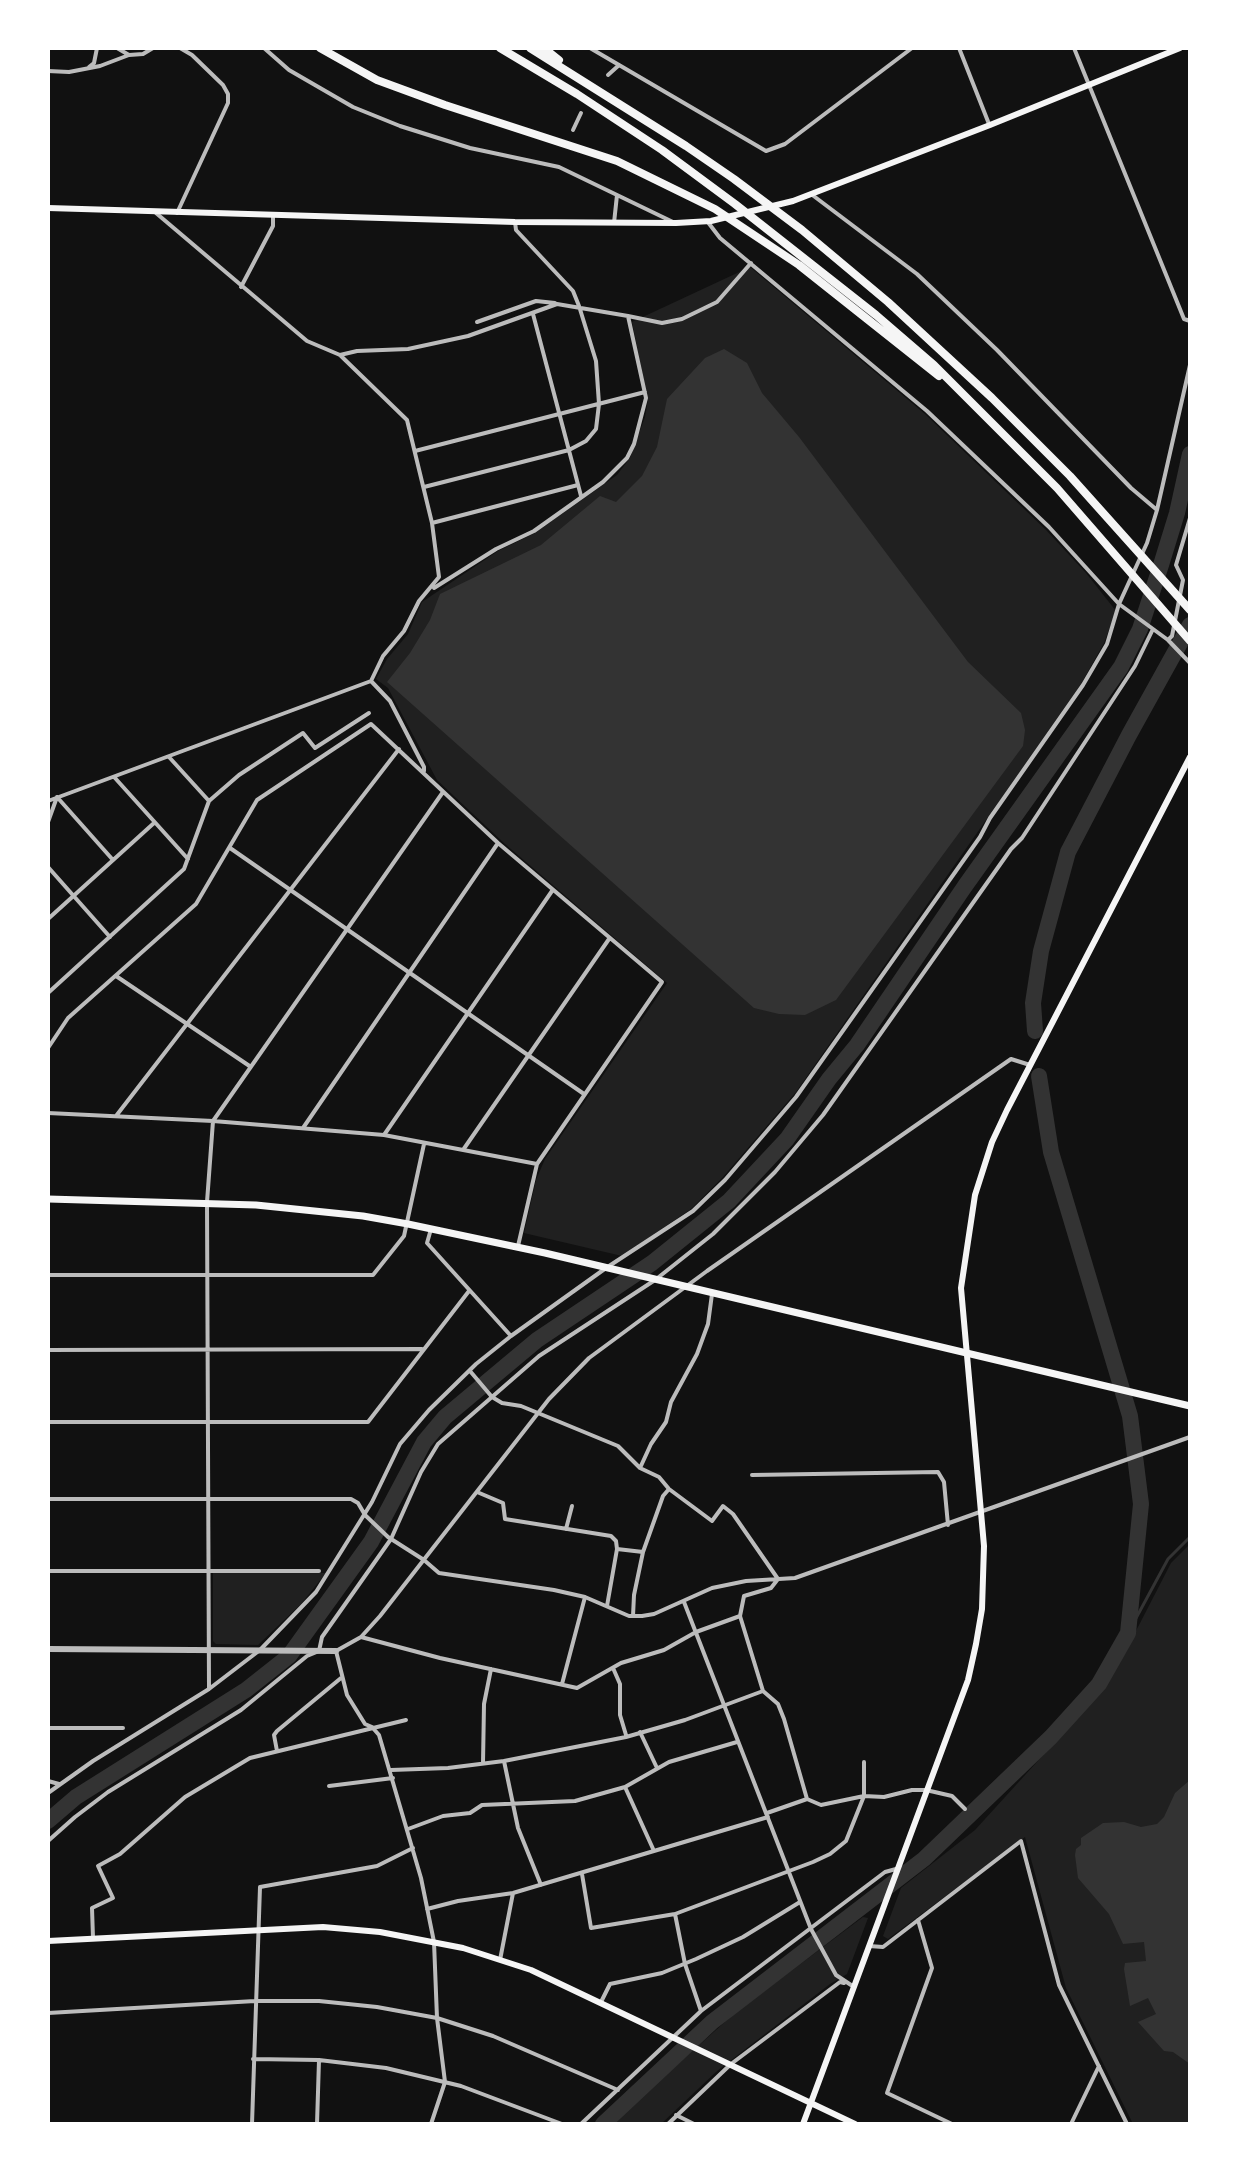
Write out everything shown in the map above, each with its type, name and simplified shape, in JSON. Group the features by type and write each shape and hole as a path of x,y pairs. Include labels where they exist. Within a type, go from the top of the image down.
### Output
{"highway":[{"path":"320,48 377,80 617,161 715,209 799,265 980,409"},
{"path":"500,48 638,134 735,204 876,315 934,365 1057,488 1190,641"},
{"path":"530,48 686,146 761,199 888,302 946,354 1070,476 1190,610"},
{"path":"544,48 586,82"},
{"path":"48,1199 207,1202 309,1210 408,1224 518,1246 1190,1406"}],"main road":[{"path":"48,208 515,222 707,221 793,201 1180,48"},
{"path":"803,2124 968,1680 976,1644 985,1576 961,1288 975,1195 992,1142 1190,757"},
{"path":"48,1941 259,1929 346,1928 434,1942 531,1970 855,2124"}],"street":[{"path":"89,67 94,63 97,48"},
{"path":"117,48 129,55"},
{"path":"48,71 69,72 114,63 153,48"},
{"path":"177,213 228,103 228,94 223,85 192,55 180,48"},
{"path":"190,48 192,55"},
{"path":"264,48 289,70 353,107 470,148 559,167 676,223"},
{"path":"590,48 766,151 785,144 912,48"},
{"path":"959,48 990,125"},
{"path":"1074,48 1184,319 1190,321"},
{"path":"608,75 618,66"},
{"path":"573,130 581,113"},
{"path":"559,167 563,158"},
{"path":"810,194 917,274 1009,361 1131,488 1157,510"},
{"path":"614,223 617,195"},
{"path":"156,213 307,341 340,355 407,420 432,523 439,577 432,589"},
{"path":"241,287 273,226 273,215"},
{"path":"707,221 720,238 927,411 1049,527 1119,604 1168,640 1190,663"},
{"path":"424,487 569,450 586,441 596,429 599,404 596,361 579,306 573,291 516,230 515,222"},
{"path":"477,322 536,301 579,306 662,323 682,319 717,302 751,263"},
{"path":"340,355 357,351 408,349 468,336 557,304"},
{"path":"533,314 581,496"},
{"path":"48,801 371,681 383,656 404,631 419,601 432,589 496,549 534,531 611,476 627,458 634,444 646,398 628,316"},
{"path":"48,1793 209,1689 260,1650 316,1592 366,1516 400,1444 429,1410 511,1336 693,1211 725,1180 796,1097 980,837 1083,685 1107,644 1119,604 1147,543 1157,510 1190,365"},
{"path":"415,451 645,392"},
{"path":"432,523 578,485"},
{"path":"1168,640 1172,636 1183,580 1176,565 1190,518"},
{"path":"319,1651 322,1637 389,1538 438,1444 539,1356 655,1280 735,1215 823,1115 1011,849 1022,838 1135,666 1153,629"},
{"path":"371,681 390,701 424,767 424,773"},
{"path":"48,993 184,869 209,801 239,775 303,733 315,748 369,713"},
{"path":"48,1048 68,1018 196,904 257,800 371,724 552,891 662,982 537,1164 518,1246"},
{"path":"116,1116 399,749"},
{"path":"169,757 209,801"},
{"path":"115,778 188,859"},
{"path":"209,1689 207,1202 213,1121 443,792"},
{"path":"48,822 57,797"},
{"path":"57,797 113,860"},
{"path":"48,919 154,823"},
{"path":"303,1128 498,843"},
{"path":"230,848 584,1094"},
{"path":"48,867 110,937"},
{"path":"384,1135 552,891"},
{"path":"463,1150 609,939"},
{"path":"116,976 251,1067"},
{"path":"48,1649 336,1651 361,1637 564,1382 589,1358 685,1287 1011,1059 1030,1065"},
{"path":"48,1113 213,1121 384,1135 537,1164"},
{"path":"48,1275 373,1275 404,1236 424,1143"},
{"path":"431,1229 427,1243 511,1336"},
{"path":"48,1422 368,1422 469,1291"},
{"path":"640,1468 666,1422 671,1402 697,1354 708,1324 712,1294"},
{"path":"48,1350 424,1349"},
{"path":"470,1371 491,1396 502,1403 521,1406 618,1446 640,1468 659,1477 669,1489 712,1521 723,1506 733,1514 778,1579"},
{"path":"48,1499 351,1499 389,1538 439,1573 554,1590 585,1597 633,1616 654,1614 712,1588 746,1581 795,1578 1190,1437"},
{"path":"752,1475 938,1472 944,1482 948,1525"},
{"path":"633,1616 643,1552 663,1496 669,1489"},
{"path":"477,1492 503,1503 505,1519 611,1536 616,1541 617,1549 607,1606"},
{"path":"566,1529 572,1506"},
{"path":"617,1549 643,1552"},
{"path":"48,1571 319,1571"},
{"path":"778,1579 771,1588 744,1596 740,1616 763,1691 778,1704 784,1719 807,1799"},
{"path":"562,1684 585,1597"},
{"path":"684,1601 811,1929 836,1975 854,1987"},
{"path":"361,1637 577,1688 613,1668 664,1650 696,1632 740,1616"},
{"path":"48,1841 108,1792 241,1710 307,1656 319,1651"},
{"path":"336,1651 347,1695 365,1724 379,1735 391,1770 413,1848 434,1942 437,2018 445,2082 431,2124"},
{"path":"613,1668 620,1684 620,1715 626,1737"},
{"path":"483,1763 484,1704 491,1669"},
{"path":"277,1751 274,1735 277,1731 341,1678"},
{"path":"391,1770 504,1761 626,1737 763,1691"},
{"path":"93,1938 92,1908 113,1898 98,1866 120,1854 185,1797 250,1758 406,1720"},
{"path":"48,1728 123,1728"},
{"path":"640,1732 657,1768"},
{"path":"408,1829 443,1816 470,1813 482,1805 575,1801 625,1787 657,1768 738,1741"},
{"path":"504,1761 522,1842 541,1885"},
{"path":"582,1874 591,1928 675,1914 789,1871 830,1854 846,1841 864,1796 864,1762"},
{"path":"329,1786 393,1778"},
{"path":"48,1781 59,1784"},
{"path":"625,1787 654,1852"},
{"path":"427,1909 513,1893 582,1874 767,1815 807,1799 821,1805 864,1796 884,1797 926,1790 952,1796 965,1809"},
{"path":"869,1946 883,1947 1021,1841 1059,1985 1127,2124"},
{"path":"252,2124 260,1887 377,1866 413,1848"},
{"path":"581,2124 701,2011 885,1872 896,1869"},
{"path":"500,1960 513,1893"},
{"path":"601,2002 610,1984 662,1973 685,1964 743,1937 800,1902"},
{"path":"675,1914 685,1964 701,2011"},
{"path":"918,1920 932,1968 887,2093 952,2124"},
{"path":"668,2124 731,2064 840,1982 854,1987"},
{"path":"48,2013 255,2001 319,2001 377,2007 437,2018 493,2036 618,2090"},
{"path":"253,2059 363,2064 445,2082 562,2124"},
{"path":"317,2124 319,2060"},
{"path":"1071,2124 1099,2066"},
{"path":"676,2115 694,2124"}],"shaded area":[{"path":"750,267 925,414 1046,530 1116,611 1104,643 1081,684 796,1092 723,1177 691,1209 622,1256 524,1233 536,1180 545,1159 667,983 505,844 437,780 388,688 376,679 387,659 408,634 422,602 498,551 535,533 617,475 630,458 648,400 632,322"},
{"path":"724,349 747,363 762,393 799,437 968,662 1021,713 1025,730 1023,746 836,1000 805,1015 779,1014 754,1008 387,682 430,620 440,594 541,545 600,496 616,502 642,476 657,447 667,399 705,358"},
{"path":"1190,1544 1190,2124 1133,2124 1066,1988 1025,1837 888,1939 883,1936 901,1888 975,1830 1087,1707 1123,1656 1171,1563"},
{"path":"213,1573 326,1573 301,1604 258,1645 216,1644 213,1641"},
{"path":"1190,1780 1190,2064 1173,2052 1164,2051 1138,2022 1156,2014 1148,1998 1130,2006 1124,1969 1125,1963 1146,1961 1144,1942 1123,1944 1109,1914 1078,1878 1075,1855 1081,1838 1103,1823 1124,1822 1141,1827 1157,1824 1164,1817 1175,1793"},
{"path":"863,1917 868,1918 847,1974 717,2071 661,2124 611,2124 735,2013"}],"waterway":[{"path":"48,1821 76,1797 246,1690 289,1656 371,1542 424,1442 445,1417 537,1340 652,1263 729,1201 787,1139 857,1045 965,886 1121,667 1140,629 1161,565 1190,454"},
{"path":"1035,1031 1033,1003 1041,951 1068,852 1190,625"},
{"path":"603,2124 712,2022 924,1859 1051,1737 1099,1684 1128,1633 1141,1504 1130,1416 1051,1152 1039,1076"},
{"path":"1128,1633 1168,1559 1190,1537"}]}
